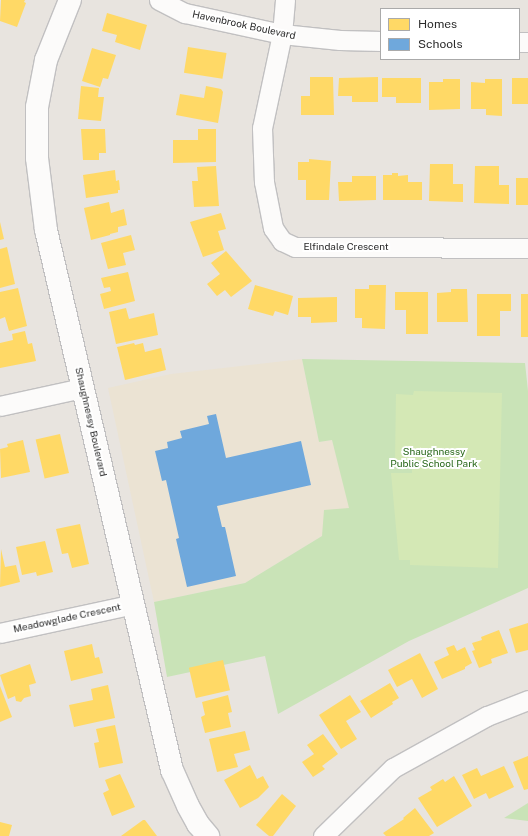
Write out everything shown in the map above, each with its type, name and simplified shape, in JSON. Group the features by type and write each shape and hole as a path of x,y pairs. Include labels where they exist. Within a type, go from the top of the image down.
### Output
{"street":[{"name":"Shaughnessy Boulevard","path":"70,0 46,60 38,107 37,158 46,230 172,770 188,806 198,824 208,836"},
{"name":"Havenbrook Boulevard","path":"159,0 185,13 282,34 340,40 380,41"},
{"name":"Elfindale Crescent","path":"285,0 282,34 262,128 264,182 273,228 282,241 295,247 528,248"},
{"path":"0,406 82,388"},
{"name":"Meadowglade Crescent","path":"0,632 134,604"},
{"path":"323,836 392,768 487,716 528,700"}],"shaded area":[{"path":"302,359 319,442 332,440 350,508 322,536 245,583 154,602 108,388 171,374"}],"green space":[{"name":"Shaughnessy Public School Park","path":"302,359 525,363 528,391 528,588 409,641 278,714 265,656 167,677 154,602 245,583 322,536 324,510 349,508 332,440 319,442"},
{"path":"414,391 502,393 498,568 410,565 410,560 399,560 391,473 412,473 412,461 395,460 396,394 413,395"},
{"path":"528,803 528,821 504,818"}],"building: Homes":[{"path":"1,0 25,0 24,2 26,3 17,27 0,21"},
{"path":"107,13 147,25 140,50 115,42 117,35 102,31"},
{"path":"188,47 227,53 222,79 184,73"},
{"path":"92,48 116,55 108,79 103,78 100,87 82,81"},
{"path":"310,77 333,77 334,115 301,115 301,96 310,96"},
{"path":"378,77 378,102 352,102 352,96 338,96 339,78"},
{"path":"382,78 421,78 421,103 396,103 396,97 382,97"},
{"path":"512,78 528,78 528,104 512,104"},
{"path":"443,79 460,79 460,109 429,110 429,82 443,82"},
{"path":"485,79 502,79 502,116 486,115 486,109 471,109 471,82 485,83"},
{"path":"81,86 99,88 98,97 104,97 101,121 78,119"},
{"path":"206,86 221,89 223,92 218,123 176,115 180,94 204,98"},
{"path":"81,129 105,129 106,153 99,153 99,160 83,160"},
{"path":"198,129 216,129 216,162 173,163 173,140 198,140"},
{"path":"309,159 331,161 329,200 306,200 306,180 298,180 298,162 309,162"},
{"path":"430,164 453,164 453,184 463,184 463,202 429,201"},
{"path":"216,166 219,206 194,207 192,181 198,181 197,167"},
{"path":"475,166 499,166 499,185 509,185 509,204 474,203"},
{"path":"115,170 116,181 119,180 120,190 118,190 118,193 86,198 83,175"},
{"path":"392,173 398,173 398,176 408,175 408,182 422,182 422,200 383,200 383,175 392,175"},
{"path":"352,176 376,176 376,200 339,201 338,182 352,182"},
{"path":"516,178 528,178 528,205 516,205"},
{"path":"109,202 111,213 124,209 127,225 118,227 118,232 91,240 84,208"},
{"path":"221,213 226,229 218,231 224,250 203,257 190,222"},
{"path":"0,222 4,239 0,240"},
{"path":"131,235 135,250 123,253 126,265 108,269 101,243"},
{"path":"7,247 15,284 0,288 0,249"},
{"path":"226,251 252,281 231,297 225,290 217,296 207,284 220,274 211,263"},
{"path":"128,272 135,301 104,309 100,294 111,291 110,287 104,288 101,278"},
{"path":"255,285 293,296 288,315 275,311 273,316 248,309"},
{"path":"369,285 386,285 385,329 362,328 362,318 355,318 355,289 369,289"},
{"path":"18,288 27,326 9,331 5,317 0,319 0,292"},
{"path":"451,289 467,289 468,322 437,322 437,293 451,292"},
{"path":"395,292 428,292 428,334 406,334 406,310 395,310"},
{"path":"477,294 511,294 511,311 500,311 500,336 477,336"},
{"path":"521,294 528,294 528,337 521,337"},
{"path":"337,297 337,322 311,323 311,317 298,317 298,298"},
{"path":"126,308 129,319 154,313 158,335 116,344 109,312"},
{"path":"25,331 28,344 32,343 36,361 0,368 0,343 13,340 12,334"},
{"path":"134,343 135,345 143,343 145,352 161,348 166,370 125,380 117,347"},
{"path":"60,434 69,473 45,479 36,440"},
{"path":"23,440 30,472 1,478 0,449 8,447 7,444"},
{"path":"80,524 89,564 72,568 68,553 62,554 56,529"},
{"path":"45,541 53,572 37,576 36,572 22,575 16,547"},
{"path":"1,549 5,567 16,565 20,582 0,587"},
{"path":"528,623 528,650 516,653 509,629"},
{"path":"499,630 508,653 491,659 492,663 479,668 472,651 475,650 472,643 482,640 481,637"},
{"path":"92,644 95,658 99,657 103,673 71,681 64,651"},
{"path":"454,645 457,651 465,647 472,663 465,667 465,669 442,679 434,662 449,655 446,648"},
{"path":"420,653 438,689 422,698 412,679 397,687 388,670"},
{"path":"223,660 230,690 196,698 189,668"},
{"path":"30,664 36,683 29,685 31,696 24,698 21,702 16,701 15,696 8,699 0,675"},
{"path":"390,683 399,698 392,702 393,704 371,718 360,701"},
{"path":"108,685 115,718 74,727 69,705 93,700 91,689"},
{"path":"0,686 12,717 0,722"},
{"path":"228,695 232,712 228,713 231,727 205,733 201,717 205,715 202,702"},
{"path":"350,695 361,712 346,721 357,739 341,749 319,715"},
{"path":"115,725 123,763 99,768 94,743 99,742 96,729"},
{"path":"245,731 250,750 234,754 238,767 217,772 209,739"},
{"path":"323,734 338,754 322,766 325,769 313,777 302,762 314,754 307,745"},
{"path":"528,756 528,789 524,790 513,762"},
{"path":"250,765 257,779 263,776 269,787 258,798 240,808 224,780"},
{"path":"504,766 514,787 489,799 486,793 474,799 462,775 477,768 481,776"},
{"path":"120,774 135,807 112,816 103,793 109,790 105,780"},
{"path":"454,776 472,806 437,827 418,798 432,790 430,787 443,779 445,782"},
{"path":"282,794 296,806 273,836 269,836 256,825"},
{"path":"415,808 434,833 429,836 386,836 383,833 404,819 403,818"},
{"path":"145,820 157,836 121,836"},
{"path":"0,822 12,825 9,836 0,836"}],"building: Schools":[{"path":"216,414 226,458 301,441 311,485 217,506 222,527 225,527 236,576 187,587 176,539 179,538 166,480 162,481 155,451 168,448 167,442 182,438 180,431 209,424 207,416"}]}
